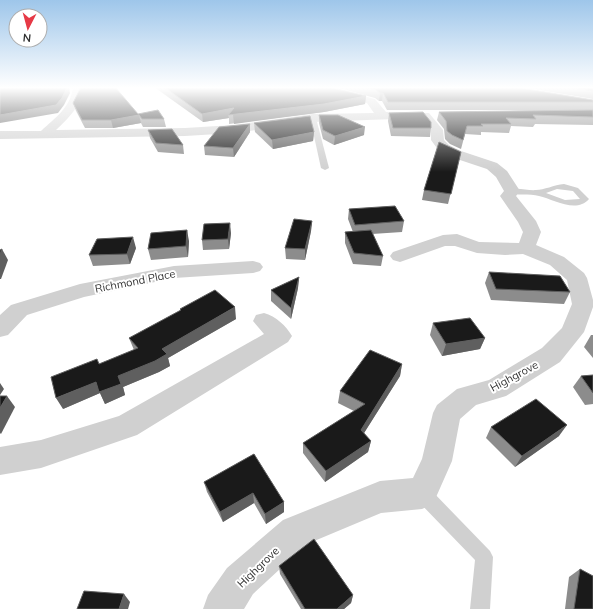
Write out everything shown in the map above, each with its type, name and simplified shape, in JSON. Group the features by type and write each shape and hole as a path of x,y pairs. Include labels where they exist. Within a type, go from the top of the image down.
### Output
{"street":[{"path":"45,134 64,115"},
{"path":"0,135 185,132 234,129 313,118 397,115"},
{"path":"400,256 443,241 457,240 477,247 505,249 526,248 532,232 527,221 508,196 512,191 502,174 492,166 456,154 444,148 438,140 433,115"},
{"name":"Highgrove","path":"222,609 240,581 295,532 380,497 422,493 437,461 447,413 467,397 497,388 552,355 572,332 583,304 577,278 557,261 526,248"},
{"name":"Richmond Place","path":"0,329 13,306 174,272 253,267"},
{"path":"0,461 41,454 126,426 280,336 264,320"}],"lane":[{"path":"313,118 325,168"},
{"path":"512,191 539,193 564,202 581,202 585,199 582,193 564,186 550,187 539,193"},
{"path":"422,493 484,557 480,609"}],"building":[{"path":"80,115 137,115 111,120 82,120"},
{"path":"139,115 162,115 164,119 142,119"},
{"path":"319,115 339,115 365,127 335,136 323,130"},
{"path":"390,115 426,115 431,122 431,128 393,128"},
{"path":"442,115 533,115 536,119 506,118 511,124 481,124 483,126 467,126 463,140 447,131 446,121"},
{"path":"546,115 593,115 593,117"},
{"path":"310,116 314,132 272,140 254,123"},
{"path":"250,124 233,148 204,146 219,127"},
{"path":"172,129 183,145 156,143 148,130"},
{"path":"439,142 461,152 451,194 424,190"},
{"path":"395,206 404,221 355,225 349,209"},
{"path":"294,219 312,221 305,249 285,248"},
{"path":"230,223 228,239 202,240 204,224"},
{"path":"187,230 186,246 148,249 151,233"},
{"path":"371,230 383,256 354,253 345,232"},
{"path":"133,237 127,254 89,255 97,239"},
{"path":"489,272 560,276 570,292 496,289"},
{"path":"299,277 291,308 271,290"},
{"path":"215,290 235,307 162,349 167,354 155,361 118,376 121,384 99,392 96,382 56,398 51,377 97,359 99,364 138,348 129,338"},
{"path":"470,318 485,338 446,344 433,323"},
{"path":"370,350 402,364 361,430 371,441 326,471 303,443 365,404 340,391"},
{"path":"593,375 593,393 581,376"},
{"path":"0,396 7,396 0,408"},
{"path":"536,399 567,425 522,456 491,427"},
{"path":"254,454 284,502 265,514 253,493 220,512 204,482"},
{"path":"314,539 353,595 337,609 305,609 279,566"},
{"path":"580,569 593,576 593,609 574,609"},
{"path":"84,591 124,594 119,609 77,609"}]}
